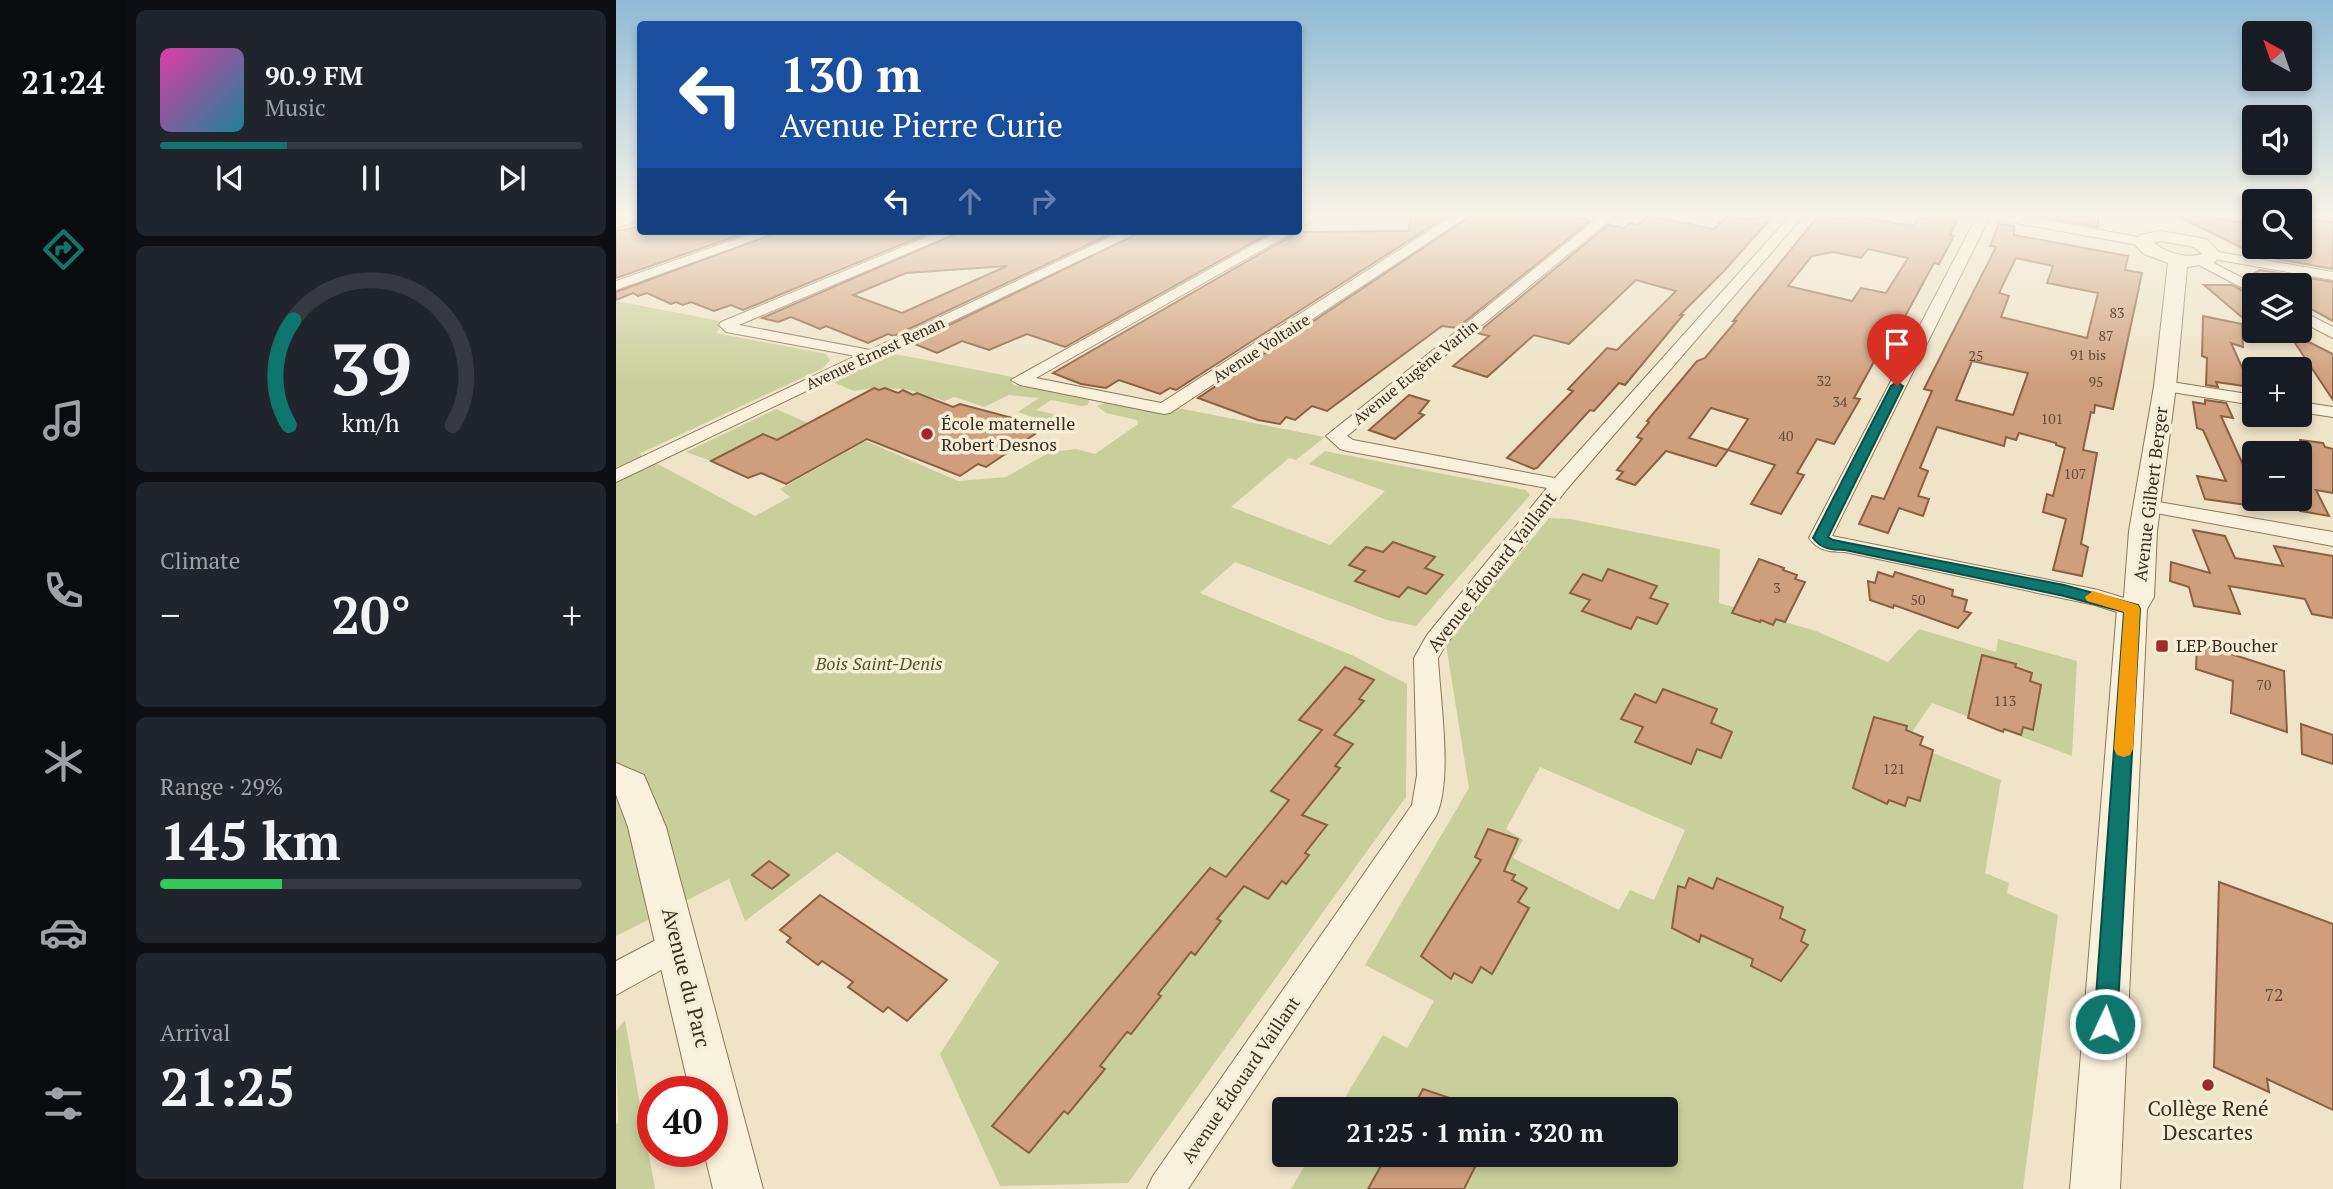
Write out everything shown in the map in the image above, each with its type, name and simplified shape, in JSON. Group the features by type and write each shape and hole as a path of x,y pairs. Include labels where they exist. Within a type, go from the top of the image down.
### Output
{"street":[{"path":"616,286 657,271"},
{"path":"854,271 727,325 870,355"},
{"name":"Avenue Ernest Renan","path":"616,476 1048,271"},
{"name":"Avenue Voltaire","path":"1214,271 1020,380 1164,409 1376,271"},
{"name":"Avenue Eugène Varlin","path":"1540,271 1335,436 1347,445 1560,485"},
{"name":"Avenue Édouard Vaillant","path":"1166,1189 1426,808 1431,775 1426,658 1435,640 1560,485 1748,271"},
{"path":"1956,271 1820,538 1830,545 1845,545 2064,590 2132,609"},
{"name":"Avenue Gilbert Berger","path":"2095,1189 2132,609 2139,597 2143,531 2165,386 2177,271"},
{"path":"2227,271 2242,282"},
{"path":"2302,271 2333,276"},
{"path":"2312,322 2333,333"},
{"path":"2165,386 2242,398"},
{"path":"2312,409 2333,412"},
{"path":"2147,506 2333,539"},
{"name":"Avenue du Parc","path":"616,778 631,786 638,798 738,1189"},
{"path":"616,979 677,944"}],"green space":[{"name":"Bois Saint-Denis","path":"616,301 725,322 716,333 826,354 830,360 823,368 639,454 755,516 790,497 780,489 866,441 958,481 1006,477 1050,452 1076,449 1095,454 1138,424 1137,420 1106,413 1097,406 1106,402 1159,413 1178,408 1325,437 1296,460 1289,458 1231,507 1330,545 1385,491 1309,464 1325,451 1526,490 1530,495 1416,626 1387,620 1235,562 1200,593 1354,656 1407,684 1406,797 1128,1183 1000,1186 940,1054 999,962 837,852 745,921 729,879 616,936"},
{"path":"890,353 1013,377 1011,382 1014,385 1089,399 1088,405 1051,400 1036,410 1062,416 1050,423 1018,412 1039,398 1009,395 984,407 954,397 945,401 905,389 873,388 854,391 833,382"},
{"path":"776,409 824,430 792,447 763,434 711,461 686,452"},
{"path":"1549,518 1570,519 1720,549 1719,603 1816,631 1888,662 1919,629 1996,652 1998,639 2077,661 2072,756 1932,703 1905,742 2001,780 1985,873 2009,883 2007,893 2058,915 2023,1189 1291,1189 1304,1167 1678,1167 1678,1097 1345,1097 1383,1035 1407,1048 1434,1001 1365,965 1469,788 1446,645","holes":["1540,767 1685,830 1654,900 1630,890 1619,910 1513,858 1523,840 1506,829"]},
{"path":"625,1020 637,1088 637,1167 651,1167 655,1189 616,1189 616,1031"}],"building":[{"path":"616,271 635,271 616,278"},
{"path":"671,271 836,271 743,310 731,305 714,311 691,302 683,305 676,302 671,304 647,293 638,296 633,293 616,300 616,292"},
{"path":"869,271 928,271 906,273 853,295 902,313 995,271 1031,271 894,336 888,334 868,343 826,326 820,329 791,317 778,322 762,318"},
{"path":"1059,271 1200,271 1065,347 1027,334 989,350 962,341 937,353 912,343"},
{"path":"1229,271 1361,271 1176,390 1170,388 1160,394 1119,380 1106,388 1081,384 1053,373"},
{"path":"1388,271 1527,271 1457,328 1442,326 1327,411 1312,406 1295,420 1286,417 1280,424 1258,420 1198,398"},
{"path":"1552,271 1723,271 1680,315 1683,315 1625,385 1619,383 1534,469 1507,458 1573,391 1568,389 1607,348 1617,350 1676,291 1636,280 1569,344 1534,335 1487,377 1453,366 1489,336 1477,333"},
{"path":"1773,271 1800,271 1788,286 1852,301 1861,288 1886,293 1900,271 1929,271 1896,333 1892,332 1876,358 1854,398 1860,399 1834,444 1817,439 1797,473 1804,475 1781,514 1751,504 1775,465 1728,450 1716,466 1666,451 1635,485 1617,479 1623,472 1617,470 1642,439 1637,437 1649,422 1647,421 1697,361 1705,358","holes":["1711,408 1748,419 1728,450 1689,438"]},
{"path":"1984,271 2009,271 1999,293 2009,296 2001,317 2087,338 2098,293 2047,283 2051,271 2142,273 2113,409 2095,405 2083,450 2097,453 2081,544 2088,547 2082,576 2053,570 2066,519 2043,512 2047,494 2053,496 2065,448 2019,433 2016,440 2006,437 2004,446 1937,427 1920,468 1928,471 1918,496 1929,499 1923,516 1899,508 1888,533 1859,524 1872,496 1884,499 1932,391 1924,389","holes":["1972,361 2028,373 2013,415 1956,400"]},
{"path":"2312,279 2333,282 2333,321 2312,310"},
{"path":"2204,285 2232,285 2242,290 2242,317"},
{"path":"2203,316 2242,324 2243,347 2231,343 2242,367 2242,386 2216,382 2218,387 2206,385 2207,358 2202,356"},
{"path":"2295,343 2311,343 2333,354 2333,400 2312,368 2312,357 2304,357"},
{"path":"874,388 885,388 898,393 903,390 913,395 917,393 953,407 960,404 1031,423 1021,429 1035,434 986,467 978,464 960,476 867,439 786,484 761,473 748,478 711,461 763,434 777,440"},
{"path":"1409,395 1429,401 1419,413 1424,415 1395,439 1369,430"},
{"path":"2205,400 2226,403 2233,418 2221,416 2242,463 2242,504 2205,499 2197,476 2226,481 2203,430 2197,428 2193,402 2205,404"},
{"path":"2312,442 2323,443 2325,447 2333,449 2333,493 2316,490 2329,516 2300,511 2312,511"},
{"path":"2193,530 2225,536 2235,558 2283,566 2274,546 2333,556 2333,618 2312,614 2305,599 2229,586 2240,614 2194,606 2189,587 2170,581 2171,562 2210,573"},
{"path":"1393,542 1435,557 1425,568 1443,575 1426,594 1408,587 1399,597 1355,581 1365,571 1349,565 1366,547 1383,552"},
{"path":"1759,559 1784,568 1783,570 1797,575 1795,579 1805,582 1785,622 1776,619 1773,625 1732,613"},
{"path":"1608,569 1657,586 1650,598 1668,604 1657,624 1637,617 1631,629 1582,611 1590,600 1570,593 1583,574 1602,581"},
{"path":"1878,572 1893,577 1895,572 1953,590 1952,596 1967,600 1964,611 1971,613 1958,628 1894,605 1893,608 1870,600 1868,581 1875,583"},
{"path":"2197,643 2284,671 2287,732 2231,713 2233,681 2196,669"},
{"path":"1982,655 2016,664 2015,667 2032,673 2030,681 2041,685 2033,730 2023,727 2021,735 2004,729 2003,732 1968,718"},
{"path":"1345,667 1374,680 1359,699 1364,701 1334,735 1353,744 1335,766 1340,768 1302,815 1327,825 1305,853 1309,855 1286,884 1282,881 1268,899 1244,886 1217,919 1221,921 1195,955 1191,952 1131,1034 1127,1032 1100,1066 1105,1069 1068,1114 1064,1111 1029,1153 992,1126 1210,868 1226,877 1289,800 1271,791 1322,730 1299,720"},
{"path":"1663,689 1717,709 1711,723 1732,732 1721,758 1697,749 1691,764 1635,742 1643,727 1621,719 1635,694 1656,703"},
{"path":"1874,717 1907,726 1906,730 1923,737 1920,745 1933,750 1920,801 1908,797 1905,806 1889,800 1887,804 1853,788"},
{"path":"2301,724 2333,735 2333,764 2302,754"},
{"path":"1488,829 1518,839 1504,871 1515,875 1512,880 1527,888 1518,902 1529,908 1492,974 1481,967 1472,983 1454,973 1451,979 1421,956 1481,860 1475,857"},
{"path":"769,861 789,875 772,889 752,875"},
{"path":"1689,878 1713,889 1717,878 1783,907 1780,918 1805,930 1801,941 1808,945 1781,981 1751,966 1753,959 1701,935 1699,942 1672,928 1678,886 1685,888"},
{"path":"2219,882 2333,924 2333,1110 2267,1079 2269,1092 2214,1067"},
{"path":"820,895 947,980 907,1021 888,1007 883,1012 848,987 853,982 822,961 818,965 787,942 791,938 780,930"},
{"path":"1423,1089 1447,1097 1419,1097"},
{"path":"1380,1167 1475,1167 1464,1189 1368,1189"}],"slow traffic":[{"path":"2093,597 2132,609 2124,749"}],"place":[{"name":"École maternelle Robert Desnos","path":"927,434"},
{"name":"LEP Boucher","path":"2162,646"},
{"name":"Collège René Descartes","path":"2208,1085"}],"route":[{"path":"1897,386 1820,538 1830,545 1845,545 2064,590 2132,609 2105,1024"}]}
